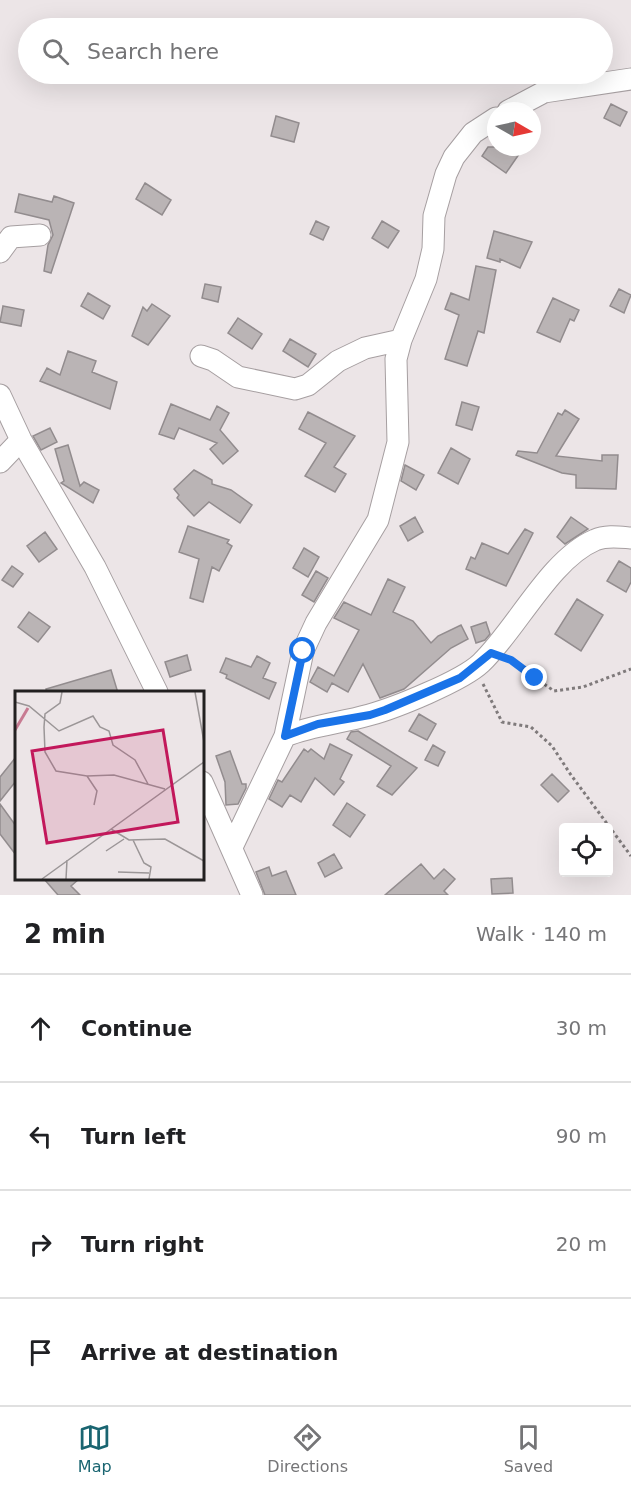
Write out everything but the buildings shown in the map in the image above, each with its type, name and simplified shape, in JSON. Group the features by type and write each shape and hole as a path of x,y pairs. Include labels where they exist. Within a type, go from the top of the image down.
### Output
{"street":[{"path":"613,82 631,79"},
{"path":"525,102 544,92 598,84"},
{"path":"232,847 285,736 303,651 316,623 378,520 393,472 398,442 395,383 401,340 426,279 433,249 434,216 446,174 454,157 473,133 487,124"},
{"path":"0,252 12,237 40,235"},
{"path":"201,356 213,360 238,377 296,389 308,385 338,361 365,348 401,340"},
{"path":"0,395 21,440 95,567 156,691"},
{"path":"0,462 21,440"},
{"path":"285,736 318,724 370,715 450,683 475,668 491,653 537,592 576,553 594,540 603,537 631,538"},
{"path":"204,786 252,895"}],"path":[{"path":"491,653 511,660 554,692 583,687 631,669"},
{"path":"475,668 502,722 531,727 552,746 571,776 631,856"}],"route":[{"path":"303,651 285,736 318,724 357,718 385,710 460,678 471,672 491,653 511,660 535,678"}]}
